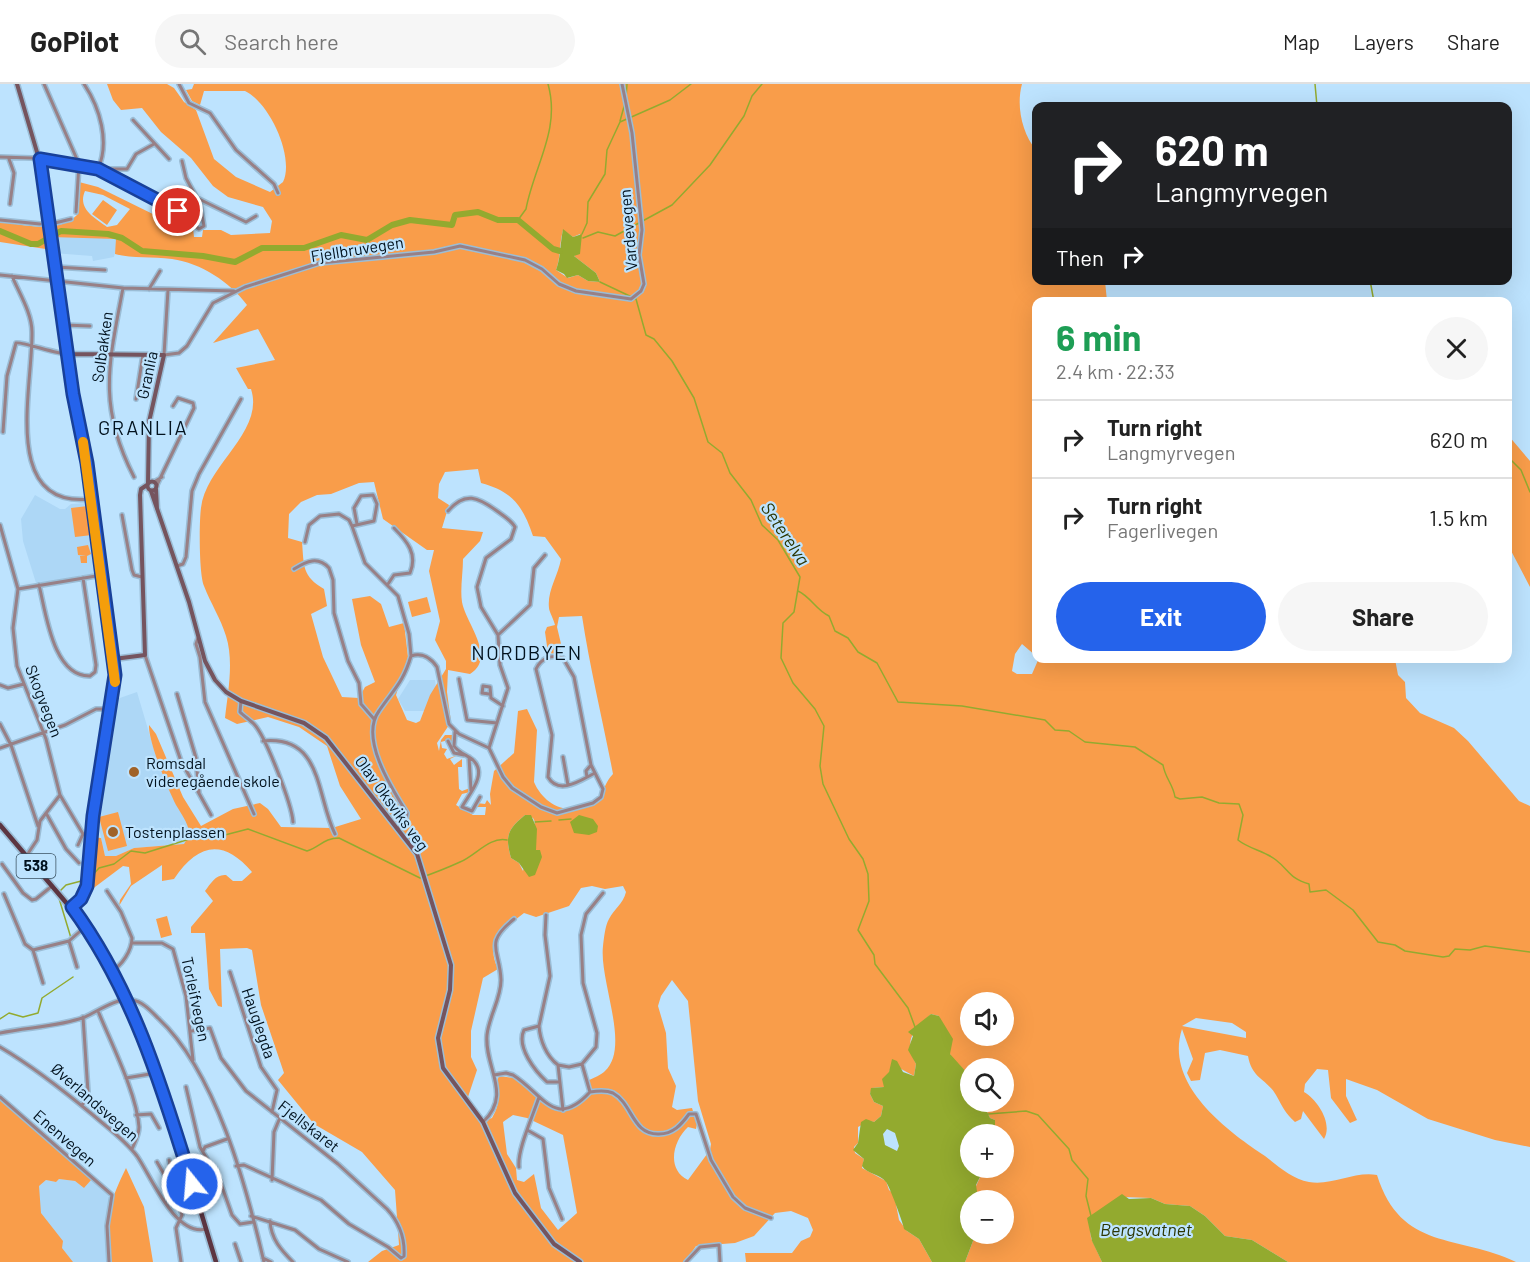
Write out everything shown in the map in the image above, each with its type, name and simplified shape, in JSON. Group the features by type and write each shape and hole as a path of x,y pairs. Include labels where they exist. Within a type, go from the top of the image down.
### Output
{"main road":[{"name":"538","path":"0,825 86,926 144,1037 158,1072 216,1262"}],"street":[{"path":"16,84 40,159 114,659 115,680 93,816 87,886 81,899 72,907"},
{"path":"44,84 79,164 76,212"},
{"path":"84,84 104,136 101,163 98,169"},
{"path":"179,84 189,103 210,112 236,150 274,184 278,193"},
{"name":"Vardevegen","path":"498,255 534,264 567,288 627,300 633,298 643,288 644,278 639,255 642,222 622,84"},
{"path":"133,120 169,159"},
{"path":"98,169 127,169 136,154 154,144"},
{"path":"0,157 40,159 98,169 178,211 198,229 204,226 199,199 186,177 182,161"},
{"path":"9,159 14,173 10,204"},
{"path":"199,199 246,222 256,216"},
{"path":"51,225 71,219"},
{"path":"0,220 40,224"},
{"name":"Fjellbruvegen","path":"0,275 123,288 234,291 320,263 340,260 379,258 460,246 498,255"},
{"path":"57,267 105,270"},
{"path":"149,289 160,271"},
{"path":"12,276 30,318 32,346 25,397 25,449 29,469 40,484 55,495 71,500 91,499"},
{"name":"Solbakken","path":"123,288 108,379 118,442 134,477"},
{"name":"Granlia","path":"168,290 164,355 149,422 150,483 198,637"},
{"path":"3,432 7,376 14,347 20,341 68,354 164,355 179,353 187,346 206,311 221,297 234,291"},
{"path":"64,325 90,326"},
{"path":"136,399 142,355"},
{"path":"141,501 142,495 153,490 163,475 194,408 193,404 178,398 172,406"},
{"path":"177,566 183,564 186,557 191,501 195,485 241,399"},
{"path":"163,475 140,491 144,655 181,761 211,815"},
{"name":"Granlia","path":"150,483 153,490"},
{"path":"352,526 374,521 377,504 373,495 361,496 354,508 357,524"},
{"path":"448,511 462,499 474,497 514,525 515,533 511,539 486,558 477,587 481,607 498,635 500,665 508,688 489,748"},
{"path":"305,542 309,525 320,516 339,514 349,520 365,563 388,584 401,603 411,656 399,687 374,719 372,739 407,813 406,821 399,828"},
{"path":"123,515 132,570 134,575 142,577"},
{"name":"Skogvegen","path":"0,525 18,589 13,639 17,666 44,733 60,795 83,834 78,845"},
{"path":"388,584 394,575 410,573 412,568 410,545 394,528"},
{"path":"498,635 530,605 534,568 545,555"},
{"path":"294,569 306,561 315,561 329,568 333,580 334,614 348,661 359,683 361,704 374,719"},
{"path":"18,589 102,575"},
{"path":"39,585 63,663 71,671 90,676 95,671 83,578"},
{"path":"198,637 196,644 200,657 205,702 254,814"},
{"name":"Olav Oksviks veg","path":"198,637 207,667 215,680 241,702 295,720 321,734 345,759 399,828 422,865 451,965 450,990 438,1038 439,1058 448,1078 483,1122 515,1193 554,1244 580,1262"},
{"path":"114,659 144,655"},
{"path":"411,656 425,656 437,667 446,719 455,732 489,748 503,777 512,788 541,807 555,812 585,806 598,800 603,789 595,772 591,765 582,709 570,665 560,656 541,660 536,669 552,735 547,771 550,781 555,784 568,785 595,772"},
{"path":"459,679 467,720 497,723"},
{"path":"0,686 8,688 24,684"},
{"path":"177,694 196,758 199,793"},
{"path":"489,694 503,706"},
{"path":"241,702 240,712 254,724 263,741 289,805 293,822"},
{"path":"0,748 44,733 96,709 110,710"},
{"path":"0,724 11,745 38,826 37,840 27,855"},
{"path":"455,732 454,746 479,770 478,778 462,807 472,811 480,796"},
{"path":"263,741 285,742 306,755 324,795 335,834"},
{"path":"448,741 454,753 467,756"},
{"path":"467,756 471,791"},
{"path":"563,758 568,785"},
{"path":"587,777 586,771 591,765"},
{"path":"38,826 60,795"},
{"path":"46,813 66,849 78,863"},
{"path":"2,864 23,893 32,900 53,885"},
{"path":"106,891 124,919 132,943 118,968 111,971"},
{"path":"546,915 545,935 550,975 539,1026 540,1036 548,1055 558,1065 569,1067 582,1064 596,1047 597,1033 583,983 581,935 586,914 603,892"},
{"path":"4,894 25,944 33,950 44,983"},
{"path":"483,1122 497,1104 487,1037 501,981 494,945 501,929 514,919"},
{"path":"33,950 69,941 86,926"},
{"path":"69,941 77,967"},
{"name":"Torleifvegen","path":"132,943 162,943 172,949 186,996 192,1031 193,1060"},
{"name":"Hauglegda","path":"230,972 261,1067 277,1090 272,1112"},
{"path":"0,1033 83,1017 125,999 136,1001 152,1012 193,1060 227,1139 263,1260 271,1262"},
{"path":"99,1011 126,1078 139,1127 132,1149"},
{"path":"82,1106 88,1092 83,1017"},
{"path":"539,1026 524,1030 521,1039 523,1046 542,1077 547,1082 558,1082"},
{"name":"Fjellskaret","path":"192,1031 212,1030 224,1063 246,1091 279,1120 339,1164 394,1217 403,1238 404,1256 401,1258 395,1256 388,1247 361,1232 321,1200 272,1180"},
{"name":"Øverlandsvegen","path":"0,1047 41,1071 132,1149 171,1212 179,1220"},
{"path":"582,1064 590,1092"},
{"path":"558,1065 558,1082 563,1111"},
{"path":"126,1078 158,1072"},
{"path":"494,1075 506,1073 513,1075 551,1107 563,1111 573,1108 590,1092 614,1094 638,1126 653,1134 669,1133 688,1114 696,1114 711,1160 733,1197 745,1208 771,1218"},
{"path":"186,1087 202,1151 220,1181 234,1219 240,1224 253,1222"},
{"path":"519,1167 520,1148 529,1131 539,1096"},
{"name":"Enenvegen","path":"0,1097 112,1198 107,1226 109,1262"},
{"path":"136,1115 151,1114 159,1128"},
{"path":"236,1166 244,1165 272,1180 274,1132 279,1120"},
{"path":"529,1131 543,1139 549,1188 562,1219"},
{"path":"202,1151 205,1147 227,1139"},
{"path":"170,1160 182,1215 176,1231 181,1262"},
{"path":"157,1162 171,1188 176,1188"},
{"path":"251,1216 296,1230 319,1249 348,1262"},
{"path":"179,1220 190,1227 206,1229"},
{"path":"270,1221 274,1239 280,1250 293,1262"},
{"path":"235,1244 241,1262"},
{"path":"686,1262 700,1247 716,1245 719,1245 720,1262"}],"shaded area":[{"path":"107,84 167,84 174,88 184,102 196,110 214,159 236,177 270,192 283,182 286,159 277,131 263,106 245,91 204,91 200,105 192,101 186,90 192,89 194,84 1022,84 1020,110 1027,136 1032,144 1032,285 1105,285 1107,297 1032,297 1032,653 1022,644 1015,654 1012,671 1017,674 1032,674 1037,663 1396,663 1398,675 1405,682 1406,698 1420,713 1454,728 1468,741 1519,801 1530,806 1530,1147 1495,1140 1428,1119 1377,1090 1346,1079 1346,1096 1357,1120 1350,1123 1331,1098 1328,1070 1317,1069 1305,1084 1304,1092 1323,1113 1327,1126 1324,1139 1303,1111 1301,1119 1295,1122 1291,1118 1272,1089 1256,1074 1248,1056 1220,1050 1205,1053 1200,1080 1191,1081 1187,1073 1193,1059 1182,1029 1179,1049 1182,1068 1190,1086 1202,1103 1233,1133 1286,1172 1297,1178 1318,1183 1360,1175 1377,1175 1388,1200 1401,1217 1416,1229 1434,1237 1495,1253 1516,1262 1288,1262 1252,1240 1225,1236 1205,1216 1190,1206 1165,1204 1151,1198 1123,1197 1089,1220 1091,1238 1102,1262 965,1262 972,1244 1014,1244 1014,1190 976,1190 976,1186 980,1178 1014,1178 1014,1124 995,1124 995,1120 990,1118 987,1112 1014,1112 1014,1058 960,1058 960,1067 951,1057 939,1016 931,1014 915,1031 910,1042 916,1064 914,1076 892,1064 884,1087 872,1088 870,1094 874,1102 883,1106 881,1116 874,1122 869,1121 858,1127 858,1143 854,1147 855,1153 864,1159 862,1168 886,1181 889,1190 894,1194 899,1220 907,1231 919,1239 932,1262 746,1262 745,1253 792,1253 801,1241 810,1237 813,1230 808,1218 791,1211 775,1213 754,1236 735,1243 696,1246 685,1262 368,1262 382,1251 399,1245 395,1190 362,1152 314,1124 278,1080 284,1073 261,1005 252,950 247,948 220,949 222,1007 218,1006 209,989 205,933 191,933 191,927 213,901 205,891 214,880 226,875 233,881 242,881 252,872 230,854 220,850 210,850 192,859 174,879 162,881 162,865 131,886 119,906 120,900 131,884 129,867 123,866 91,890 88,872 93,837 101,838 105,856 116,856 134,848 184,844 190,834 159,765 149,725 156,734 183,797 201,826 233,809 260,803 268,809 281,827 332,828 361,819 340,786 327,746 299,727 268,717 237,724 225,718 230,656 224,630 202,580 200,515 205,492 250,420 253,405 251,389 248,389 236,368 275,360 258,329 213,343 247,305 223,281 194,265 172,259 115,254 116,239 51,237 52,250 0,242 0,221 40,227 60,225 77,215 79,182 98,187 169,222 176,232 193,228 194,237 202,237 203,230 221,230 231,235 270,233 272,221 263,207 228,197 213,186 191,158 161,132 142,108 121,110 113,100","holes":["85,191 103,195 130,209 117,225 107,227 85,208 83,203","563,230 573,237 580,234 579,251 574,256 596,273 600,282 588,281 578,275 568,278 556,270","478,469 481,483 501,490 515,501 525,516 533,536 545,537 561,559 549,602 555,625 547,627 545,632 548,653 558,654 562,648 557,627 559,617 582,616 613,774 598,797 580,808 562,808 553,804 539,791 534,782 537,730 527,709 518,711 514,753 494,771 490,794 491,805 487,800 485,804 477,803 475,807 486,807 485,815 473,815 456,805 462,794 470,792 470,788 462,791 459,789 458,767 462,767 462,759 454,765 450,759 458,755 447,759 444,754 447,749 442,748 441,742 448,740 452,750 461,754 453,747 452,735 445,735 441,740 439,751 437,743 451,722 447,692 448,670 470,674 478,667 481,659 478,640 465,611 461,592 463,559 480,541 483,532 442,528 449,505 438,498 439,484 445,472","374,482 383,519 427,550 434,550 429,571 440,621 435,640 446,661 446,669 430,695 420,721 416,723 407,720 396,695 408,657 404,623 389,627 381,604 370,596 352,599 361,645 375,682 365,687 359,698 342,697 323,657 311,614 327,606 324,589 308,575 303,558 302,542 288,538 289,514 301,502 359,483","525,815 533,818 535,822 523,871 519,863 511,858 508,839 511,829","592,886 605,889 623,886 626,892 608,922 603,946 605,977 615,1030 612,1060 605,1071 589,1080 588,1093 576,1107 556,1108 515,1078 499,1076 496,1110 492,1118 483,1121 467,1100 477,1070 471,1057 471,1031 483,978 498,969 493,950 498,936 524,913 536,917 569,906 581,888","672,980 688,1001 698,1101 711,1144 710,1150 688,1180 677,1169 674,1155 683,1133 688,1127 696,1129 697,1124 692,1108 677,1110 672,1107 676,1086 668,1068 666,1033 658,1006 661,996","1196,1018 1232,1023 1246,1032 1246,1038 1182,1026","513,1115 527,1118 563,1135 577,1213 558,1230 541,1208 534,1174 524,1182 517,1180 516,1168 507,1154 503,1122"]},
{"path":"103,200 117,210 107,225 92,214"},
{"path":"51,237 118,239 114,257 93,261 92,256 53,253"},
{"path":"1512,440 1530,461 1530,587 1512,553"},
{"path":"35,495 60,509 65,509 71,504 86,503 89,505 99,572 90,576 36,583 23,541 21,519"},
{"path":"88,506 92,535 75,537 71,508"},
{"path":"88,545 91,554 87,556 87,563 81,563 80,556 86,556 78,555 77,547"},
{"path":"427,597 431,612 412,617 408,602"},
{"path":"410,680 435,680 439,711 405,711 398,699"},
{"name":"Romsdal videregående skole","path":"137,692 155,753 176,804 187,819 190,834 185,844 134,848 116,856 105,856 96,815 115,704 117,699"},
{"name":"Tostenplassen","path":"118,812 127,846 108,851 99,817"},
{"path":"167,916 172,935 161,938 156,919"},
{"path":"0,1099 92,1179 84,1188 75,1181 59,1179 56,1182 46,1180 39,1186 41,1213 63,1241 62,1248 73,1262 0,1262"},
{"path":"126,1168 144,1207 153,1262 107,1262 106,1235 111,1203"},
{"path":"59,1179 75,1181 84,1188 92,1179 111,1197 106,1225 107,1262 61,1262 24,1198 46,1180 56,1182"}],"water":[{"path":"563,229 573,237 582,234 580,254 574,256 596,273 600,282 588,281 578,275 567,278 556,270"},
{"path":"525,815 531,815 537,829 536,850 540,850 542,857 535,875 529,877 519,863 511,858 508,844 511,829"},
{"path":"579,815 593,819 598,826 597,832 589,835 574,833 570,822"},
{"path":"931,1014 939,1016 953,1039 950,1054 960,1065 960,1112 987,1112 990,1118 995,1120 995,1124 960,1124 960,1178 980,1178 976,1185 977,1190 960,1190 960,1244 972,1244 965,1262 932,1262 919,1239 904,1229 886,1182 864,1169 862,1166 864,1159 853,1150 858,1143 861,1122 866,1119 874,1122 881,1116 883,1106 874,1102 870,1094 871,1088 884,1087 882,1079 889,1072 892,1059 897,1061 903,1072 914,1076 916,1064 908,1050 913,1036 908,1032","holes":["887,1129 895,1133 899,1146 897,1151 885,1145 883,1134"]},
{"name":"Bergsvatnet","path":"1122,1194 1129,1199 1151,1198 1165,1204 1190,1206 1205,1216 1225,1236 1252,1240 1288,1262 1102,1262 1092,1241 1087,1218"}],"waterway":[{"path":"518,220 526,209 549,132 551,101 548,84"},
{"path":"626,98 627,84"},
{"path":"582,234 587,223 588,202 605,174 607,150 620,122 670,100 691,84"},
{"path":"583,238 598,232 615,236 672,205 710,165 744,116 752,96 762,84"},
{"path":"1315,84 1317,102"},
{"path":"620,121 625,103"},
{"path":"0,231 31,244 38,244 61,231 108,234 122,238 142,251 203,256 235,262 262,248 304,248 341,235 367,240 392,225 410,220 452,225 455,215 478,212 498,220 518,220 553,249 560,251"},
{"name":"Seterelva","path":"600,282 636,299 646,335 654,339 672,361 694,398 708,442 722,453 730,473 751,500 762,525 778,540 800,577 794,612 783,623 781,658 793,683 815,709 824,726 820,766 823,784 849,839 863,859 868,874 869,901 858,930 874,955 875,964 908,1008 915,1027"},
{"path":"1371,285 1373,297"},
{"path":"1512,461 1521,470 1530,492"},
{"path":"798,591 829,616 835,631 848,638 858,652 877,663 898,702 962,706 1045,720 1055,730 1069,731 1085,742 1135,747 1163,765 1175,797 1180,799 1202,797 1219,803 1239,804 1243,815 1238,840 1276,860 1293,877 1309,884 1310,892 1326,890 1353,910 1378,942 1395,945 1405,951 1443,957 1449,956 1455,949 1470,950 1485,946 1530,952"},
{"path":"559,820 571,819"},
{"path":"535,822 551,821"},
{"path":"90,878 99,868 114,864 131,851 145,853 199,836 221,836 248,829 307,851 330,839 339,838 420,878 460,862 495,841 507,840"},
{"path":"60,891 66,885 85,880"},
{"path":"58,895 71,938"},
{"path":"0,1019 9,1013 23,1017 38,1013 42,998 73,977"},
{"path":"988,1114 1026,1111 1038,1115 1069,1149 1072,1160 1088,1179 1086,1196 1091,1216"}],"slow traffic":[{"path":"83,442 114,659 115,682"}],"place":[{"name":"Romsdal videregående skole","path":"134,772"},
{"name":"Tostenplassen","path":"113,832"}],"district":[{"name":"GRANLIA","path":"143,428"},
{"name":"NORDBYEN","path":"527,653"}],"route":[{"path":"178,211 136,191 98,169 40,159 74,403 87,463 115,675 93,816 87,886 81,899 72,907 97,943 149,1047 192,1184"}]}
